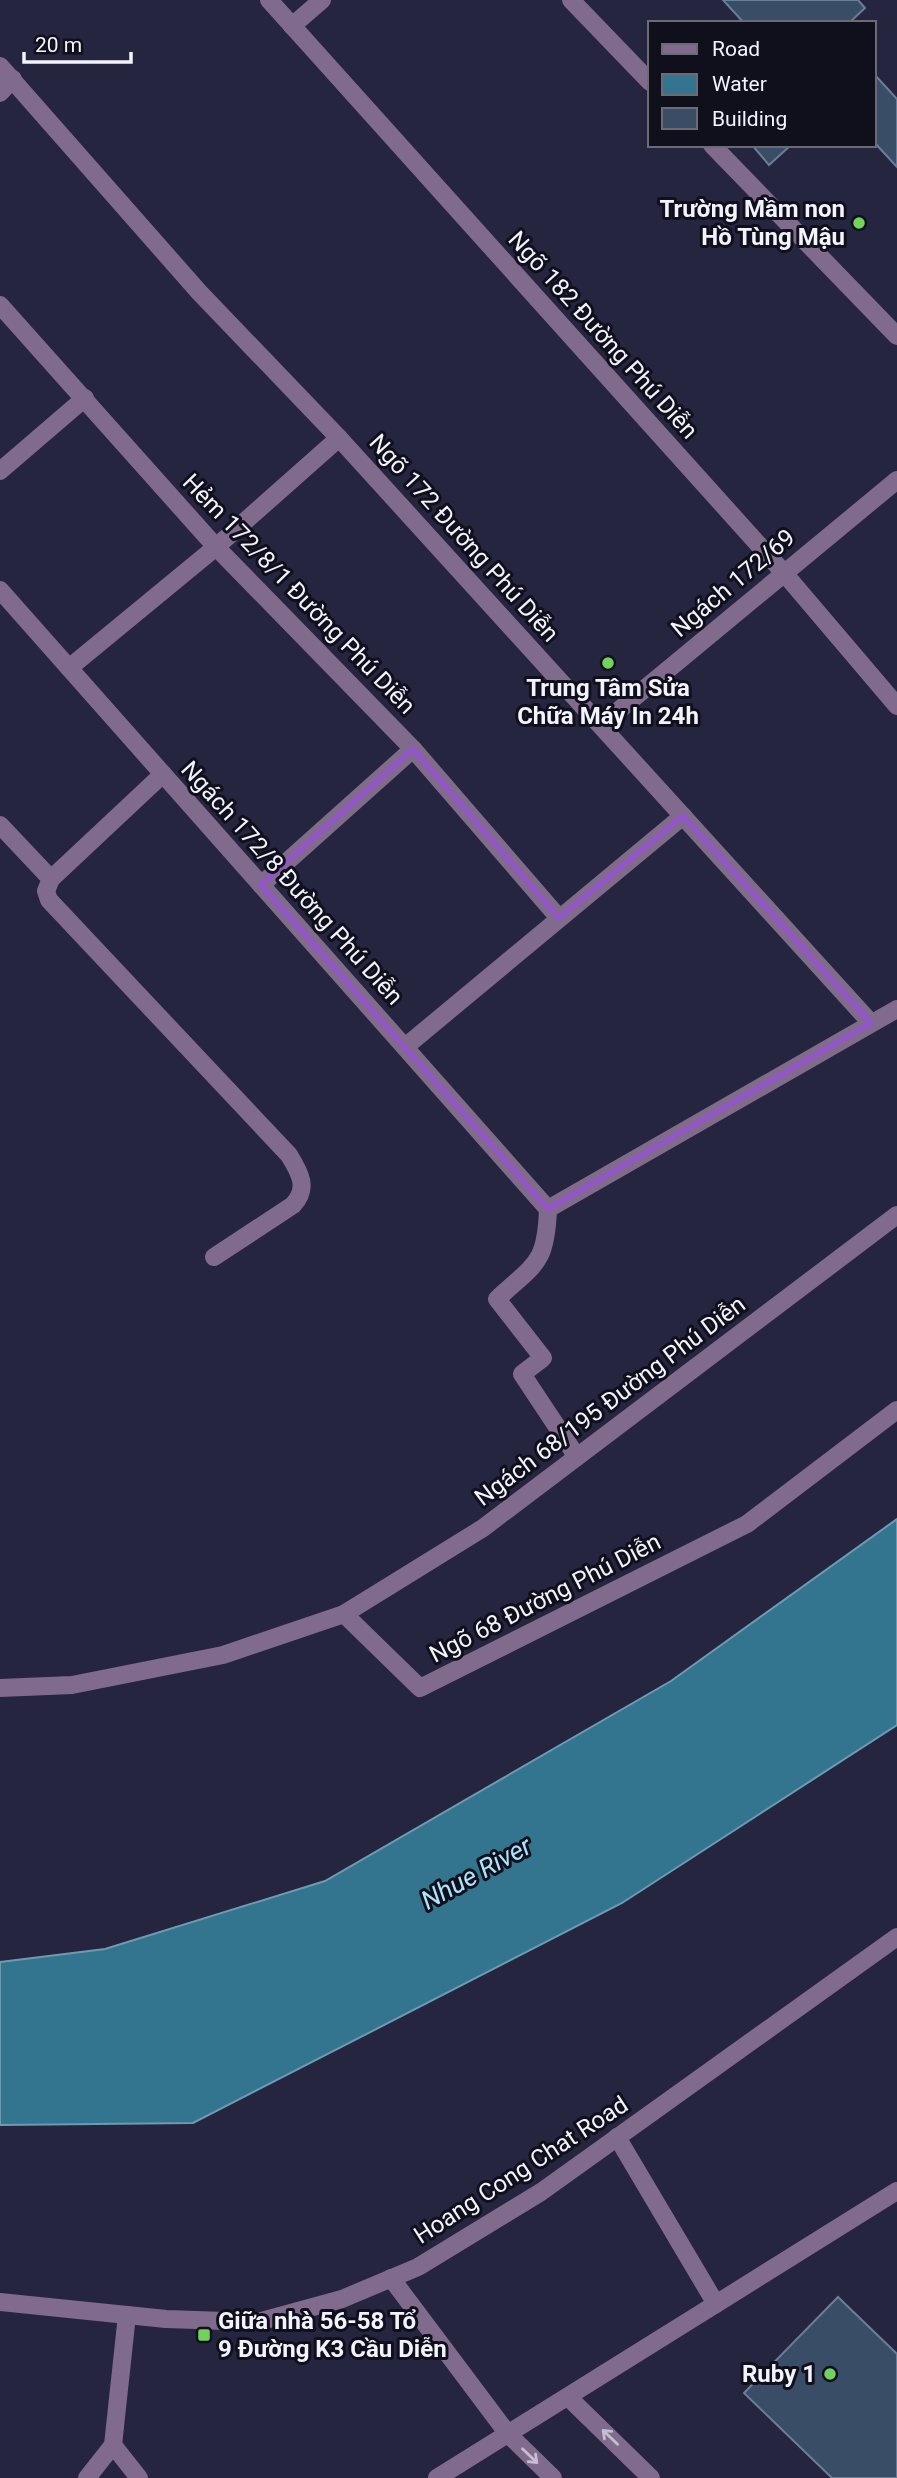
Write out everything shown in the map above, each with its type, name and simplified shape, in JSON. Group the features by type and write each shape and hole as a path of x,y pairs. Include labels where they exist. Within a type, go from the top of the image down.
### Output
{"street":[{"name":"Ngõ 182 Đường Phú Diễn","path":"269,0 784,573 897,706"},
{"path":"292,26 322,0"},
{"path":"573,1 648,80"},
{"name":"Ngõ 172 Đường Phú Diễn","path":"0,66 199,292 339,438 871,1023"},
{"path":"0,93 13,79"},
{"path":"714,147 897,336"},
{"name":"Hẻm 172/8/1 Đường Phú Diễn","path":"0,305 216,547 413,749 559,918"},
{"path":"0,471 85,398"},
{"path":"69,668 216,547 339,438"},
{"name":"Ngách 172/69","path":"601,725 897,480"},
{"name":"Ngách 172/8 Đường Phú Diễn","path":"0,590 548,1209"},
{"path":"261,885 413,749"},
{"path":"163,774 51,879 46,891 60,913 289,1155 300,1173 303,1186 300,1198 293,1205 214,1256"},
{"path":"405,1047 683,816"},
{"path":"0,825 51,879"},
{"path":"577,1457 522,1374 543,1357 497,1298 538,1262 546,1243 548,1209 897,1009"},
{"name":"Ngách 68/195 Đường Phú Diễn","path":"344,1614 483,1528 897,1214"},
{"name":"Ngõ 68 Đường Phú Diễn","path":"344,1614 420,1688 747,1524 897,1409"},
{"path":"0,1688 72,1685 223,1655 344,1614"},
{"name":"Hoang Cong Chat Road","path":"0,2302 127,2315 258,2322 342,2299 418,2267 541,2192 897,1937"},
{"path":"617,2137 716,2304"},
{"path":"437,2478 897,2191"},
{"path":"391,2278 508,2434 553,2478"},
{"path":"87,2478 113,2445 127,2315"},
{"path":"568,2397 651,2478"},
{"path":"113,2445 139,2478"}],"highlighted area":[{"path":"413,749 559,918 683,816 871,1023 548,1209 261,885"}],"water":[{"name":"Nhue River","path":"897,1519 897,1725 622,1903 193,2123 0,2125 0,1962 105,1949 325,1881 671,1681"}],"building":[{"path":"723,0 858,0 865,8 851,21 742,21"},
{"path":"876,76 897,99 897,167 876,144"},
{"path":"754,147 789,147 769,165"},
{"name":"Ruby 1","path":"838,2297 897,2354 897,2478 832,2478 744,2393"}],"place":[{"name":"Trường Mầm non Hồ Tùng Mậu","path":"859,223"},
{"name":"Trung Tâm Sửa Chữa Máy In 24h","path":"608,663"},
{"name":"Giữa nhà 56-58 Tổ 9 Đường K3 Cầu Diễn","path":"204,2335"},
{"name":"Ruby 1","path":"830,2374"}]}
